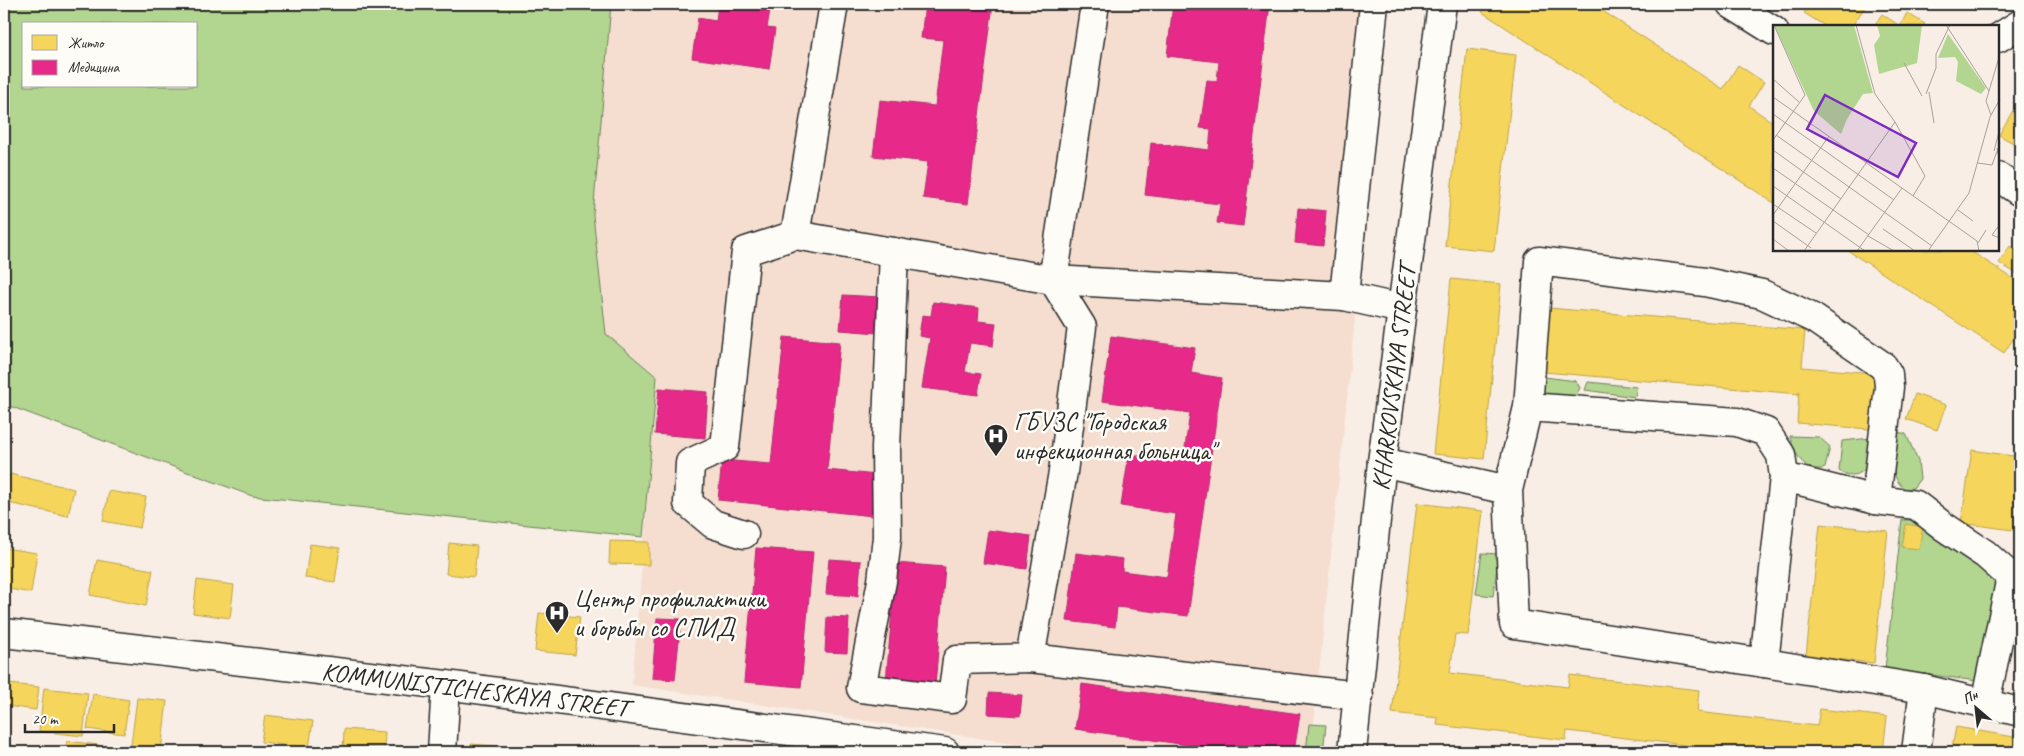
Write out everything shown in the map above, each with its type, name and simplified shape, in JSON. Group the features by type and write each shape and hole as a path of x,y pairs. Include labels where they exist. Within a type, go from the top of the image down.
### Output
{"street":[{"path":"795,235 834,4"},
{"path":"1030,658 1064,472 1082,327 1053,280 1096,4"},
{"path":"1344,296 1374,4"},
{"name":"KHARKOVSKAYA STREET","path":"1352,752 1382,462 1442,4"},
{"path":"1732,4 1773,30"},
{"path":"1999,37 2020,24"},
{"path":"1999,178 2020,192"},
{"path":"744,534 713,524 688,503 690,464 725,448 746,251 795,235 1053,280 1344,296 1402,309"},
{"path":"894,252 886,448 887,537 882,581 861,688 952,699 957,660 1030,658 1359,696"},
{"path":"1876,500 1889,387 1888,374 1883,366 1813,318 1762,294 1705,282 1538,261 1528,407 1508,490 1514,624 1924,689 2020,712"},
{"path":"1528,407 1737,422 1766,432 1780,455 1784,477 1764,663"},
{"path":"1382,462 1508,490"},
{"path":"1784,477 1876,500 1916,505 1943,526 2015,575 1985,704"},
{"name":"KOMMUNISTICHESKAYA STREET","path":"4,632 446,685 945,752"},
{"path":"442,752 446,685"},
{"path":"1916,752 1924,689"}],"shaded area":[{"name":"ГБУЗС \"Городская инфекционная больница\"","path":"611,4 1387,4 1311,752 1070,752 632,685 657,377 606,334 593,215"}],"green space":[{"path":"4,4 611,4 593,215 606,334 657,377 643,537 252,496 4,404"},
{"path":"1537,376 1576,381 1580,388 1575,397 1539,395"},
{"path":"1588,382 1637,387 1635,397 1585,390"},
{"path":"1889,430 1906,434 1918,461 1920,479 1913,488 1905,489 1900,484 1893,470"},
{"path":"1790,436 1819,437 1830,447 1825,468 1811,468 1801,461 1794,449"},
{"path":"1881,437 1871,460 1862,472 1848,475 1839,471 1842,441"},
{"path":"1902,520 1915,520 1989,571 1997,585 1978,681 1885,669"},
{"path":"1482,553 1499,554 1493,596 1476,594"},
{"path":"1309,724 1326,725 1323,752 1306,752"}],"building: Житло":[{"path":"1488,4 1592,4 1723,89 1738,65 1764,82 1749,106 1773,122 1773,202 1482,12"},
{"path":"1810,4 1860,4 1865,7 1853,25 1823,25 1804,13"},
{"path":"1907,13 1924,25 1901,25"},
{"path":"1882,14 1898,25 1875,25"},
{"path":"1467,49 1516,55 1494,251 1445,246"},
{"path":"2020,98 2020,147 1999,135"},
{"path":"2010,246 2020,253 2020,276 1999,263"},
{"path":"1849,251 1971,251 2020,283 2020,329 2004,353"},
{"path":"1451,279 1501,284 1484,459 1433,454"},
{"path":"1549,308 1805,330 1802,367 1885,374 1880,430 1797,423 1799,394 1544,372"},
{"path":"1915,394 1946,405 1937,430 1906,419"},
{"path":"1972,450 2020,457 2020,531 1961,523"},
{"path":"10,474 74,489 68,516 4,502"},
{"path":"109,491 146,497 140,528 103,521"},
{"path":"1417,503 1483,511 1468,635 1455,634 1450,673 1568,687 1570,675 1699,690 1697,712 1817,726 1820,709 1887,717 1883,752 1685,752 1685,745 1567,731 1566,740 1437,725 1438,718 1392,713"},
{"path":"1820,524 1888,531 1874,663 1806,656"},
{"path":"1906,524 1923,527 1919,549 1902,547"},
{"path":"610,541 649,542 649,565 609,564"},
{"path":"449,543 477,546 474,577 446,574"},
{"path":"310,544 340,548 335,582 305,578"},
{"path":"4,548 37,553 31,593 4,588"},
{"path":"97,560 153,570 146,606 90,595"},
{"path":"197,580 234,585 230,618 193,613"},
{"path":"539,613 580,617 575,655 535,651"},
{"path":"9,684 39,687 36,710 6,706"},
{"path":"44,688 88,693 83,736 39,731"},
{"path":"93,694 129,700 124,734 87,729"},
{"path":"137,698 167,701 161,752 130,752"},
{"path":"265,715 313,721 309,748 261,742"},
{"path":"1956,727 2020,738 2020,752 1951,752"},
{"path":"344,729 385,732 384,752 343,752"},
{"path":"67,741 99,745 98,752 65,752"},
{"path":"471,744 516,748 515,752 471,752"}],"building: Медицина":[{"path":"718,4 771,4 767,28 775,29 769,69 692,58 698,18 716,21"},
{"path":"925,4 993,4 968,204 923,198 928,162 873,156 880,100 935,106 943,40 921,38"},
{"path":"1173,4 1194,4 1226,8 1227,4 1270,4 1243,226 1217,223 1220,204 1145,195 1151,143 1209,150 1211,129 1200,128 1207,80 1217,81 1219,62 1167,56"},
{"path":"1298,208 1326,211 1323,246 1295,243"},
{"path":"843,295 881,297 878,333 840,330"},
{"path":"933,302 979,308 978,321 996,323 993,346 970,343 965,372 981,374 978,395 922,388 930,338 919,336 922,315 931,316"},
{"path":"1111,336 1195,348 1191,373 1222,378 1188,616 1117,607 1115,627 1067,621 1076,553 1123,559 1122,571 1167,577 1176,514 1121,506 1129,454 1183,461 1190,413 1102,401"},
{"path":"784,337 840,342 827,470 877,475 873,516 718,500 722,460 771,464"},
{"path":"659,388 708,392 705,438 655,434"},
{"path":"988,530 1031,536 1027,569 983,563"},
{"path":"756,548 813,552 801,687 744,682"},
{"path":"829,559 861,561 858,596 826,594"},
{"path":"896,563 945,567 935,686 886,682"},
{"path":"827,617 849,618 847,653 825,652"},
{"path":"657,618 681,619 675,680 652,678"},
{"path":"1082,684 1300,714 1294,752 1236,752 1075,729"},
{"path":"989,693 1022,695 1020,716 988,714"}],"place":[{"name":"ГБУЗС \"Городская инфекционная больница\"","path":"996,457"},
{"name":"Центр профилактики и борьбы со СПИД","path":"557,634"}]}
